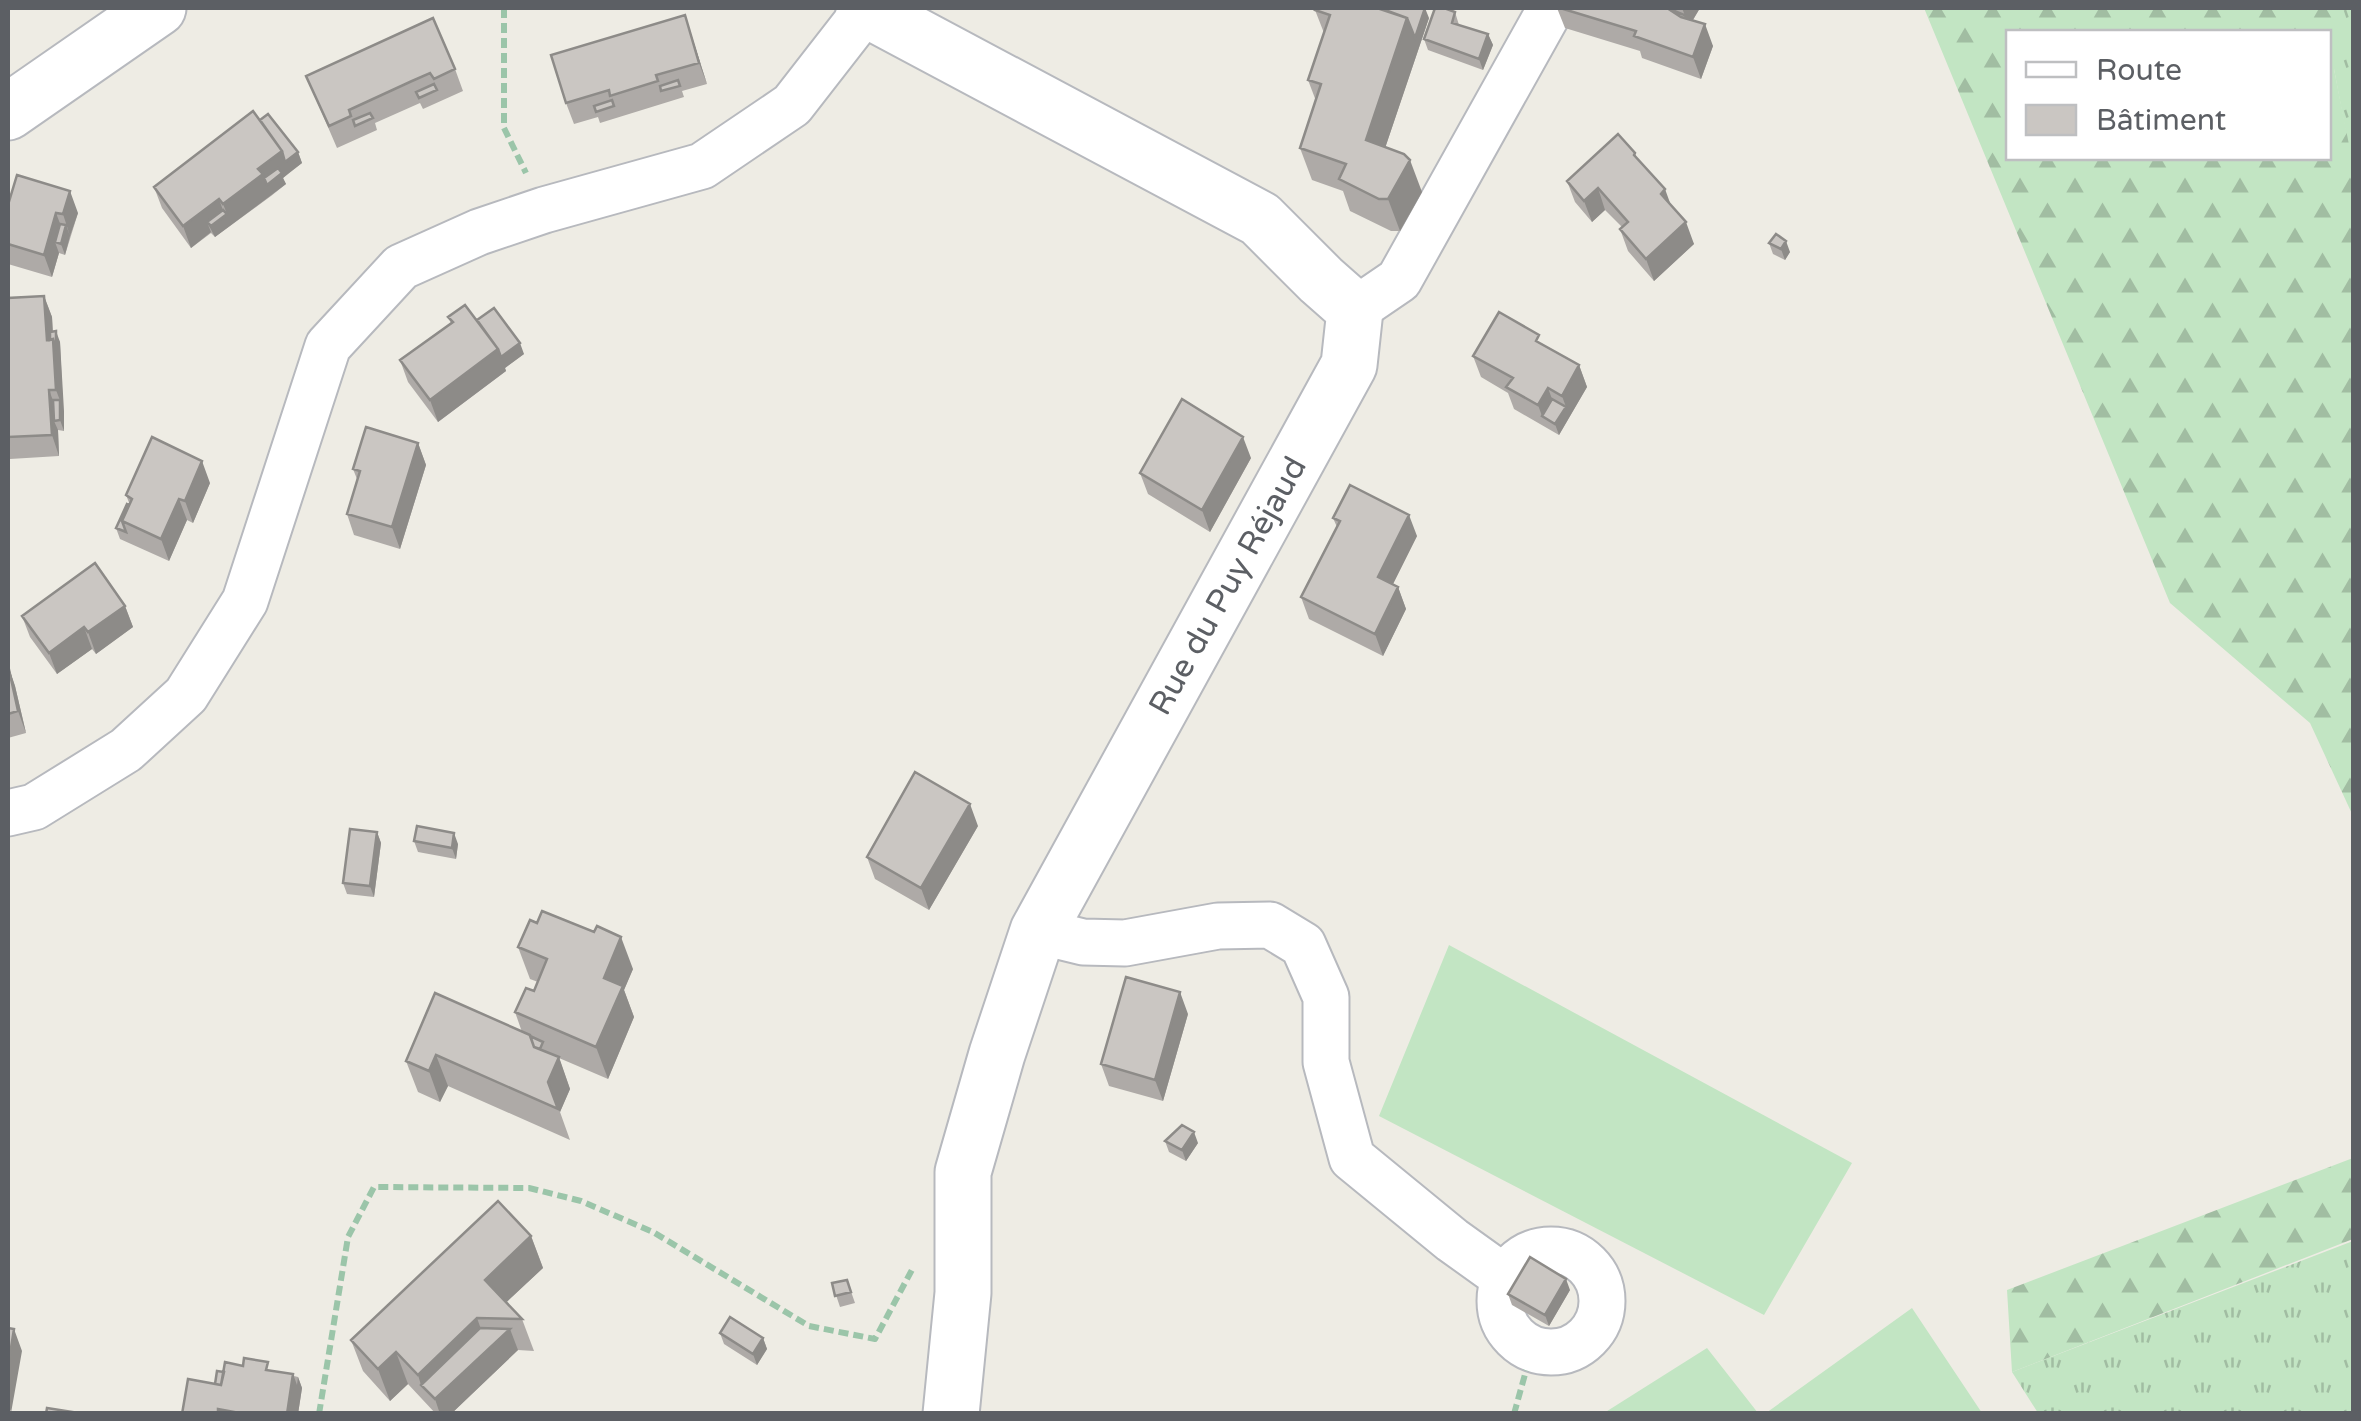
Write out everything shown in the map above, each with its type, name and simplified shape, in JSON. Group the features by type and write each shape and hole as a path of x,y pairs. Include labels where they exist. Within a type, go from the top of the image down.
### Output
{"street":[{"path":"8,112 158,8"},
{"path":"8,814 34,807 126,750 186,694 245,601 328,346 401,267 479,232 544,210 702,166 792,105 863,8 1260,218 1354,310 1399,280 1551,8"},
{"name":"Rue du Puy Réjaud","path":"951,1414 963,1293 963,1172 1038,931 1349,365 1354,310"},
{"path":"1038,931 1083,942 1125,944 1218,926 1270,925 1303,945 1326,997 1326,1062 1352,1158 1505,1278"},
{"path":"1545,1249 1562,1250 1578,1257 1599,1282 1600,1316 1593,1331 1565,1350 1532,1348 1506,1327 1500,1311 1500,1294 1514,1264 1545,1249"}],"path":[{"path":"504,8 504,128 544,210"},
{"path":"318,1414 348,1237 374,1187 529,1188 582,1201 653,1232 809,1326 875,1339 919,1256"},
{"path":"1514,1414 1532,1348"}],"green space":[{"path":"1924,8 2334,8 2334,69 2354,170 2353,816 2310,723 2170,603"},
{"path":"2334,8 2353,8 2353,170 2334,69"},
{"path":"1449,945 1852,1163 1764,1315 1379,1116"},
{"path":"2353,1158 2353,1239 2012,1372 2007,1290"},
{"path":"2353,1241 2353,1413 2038,1413 2012,1372"},
{"path":"1912,1308 1982,1413 1766,1413"},
{"path":"1707,1348 1758,1413 1604,1413"}],"building":[{"path":"1316,8 1377,8 1407,18 1366,140 1410,160 1388,199 1379,199 1339,179 1346,164 1300,148 1321,84 1308,80 1330,15"},
{"path":"1386,8 1425,8 1415,38 1407,18"},
{"path":"1435,8 1455,12 1452,23 1488,34 1479,59 1424,39"},
{"path":"1560,8 1667,8 1705,24 1693,57 1634,36 1636,31"},
{"path":"685,15 699,63 656,75 658,81 610,96 609,90 566,103 551,55"},
{"path":"433,18 455,69 434,79 430,73 412,81 349,110 351,116 329,126 306,76"},
{"path":"678,80 680,86 661,91 660,86"},
{"path":"434,84 437,90 419,98 416,92"},
{"path":"612,100 614,106 596,112 594,106"},
{"path":"253,111 282,151 258,169 263,174 223,204 219,199 183,226 154,187"},
{"path":"370,113 373,118 355,126 353,120"},
{"path":"268,114 298,152 285,162 282,151 260,120"},
{"path":"1618,134 1665,189 1661,194 1686,222 1646,259 1620,229 1628,222 1598,188 1584,201 1567,181"},
{"path":"278,168 282,173 267,185 264,178"},
{"path":"17,175 70,191 63,214 56,213 44,255 8,244 8,205"},
{"path":"223,210 227,214 211,226 207,222"},
{"path":"60,224 66,225 61,244 55,242"},
{"path":"1776,234 1786,241 1781,249 1769,243"},
{"path":"44,296 47,340 53,339 56,390 49,390 52,435 8,437 8,298"},
{"path":"465,305 498,349 430,400 400,360 453,322 448,317"},
{"path":"494,308 520,343 501,357 477,320"},
{"path":"1499,312 1539,335 1536,341 1579,365 1562,396 1548,388 1538,405 1506,387 1513,378 1473,356"},
{"path":"56,331 56,350 50,332"},
{"path":"1182,399 1243,437 1202,510 1140,473"},
{"path":"1552,399 1566,407 1555,424 1542,416"},
{"path":"53,400 60,400 60,420 54,421"},
{"path":"366,427 418,443 392,527 347,514 360,471 353,469"},
{"path":"152,437 202,461 185,501 179,499 161,539 122,521 132,499 126,495"},
{"path":"1350,485 1409,515 1378,577 1398,587 1375,634 1301,597 1340,521 1333,518"},
{"path":"127,504 122,521 126,532 116,528"},
{"path":"95,563 125,606 88,632 84,627 49,653 22,616"},
{"path":"8,665 18,711 8,714"},
{"path":"915,772 970,804 921,888 867,857"},
{"path":"417,826 454,833 452,848 414,841"},
{"path":"350,829 377,832 370,886 343,883"},
{"path":"542,911 594,932 597,926 621,937 604,978 623,986 596,1047 515,1012 526,988 534,991 547,959 518,947 530,920 537,923"},
{"path":"1126,977 1180,992 1155,1080 1101,1064"},
{"path":"435,993 530,1035 534,1047 559,1057 548,1082 558,1109 436,1055 429,1071 406,1061"},
{"path":"530,1036 543,1042 540,1049 534,1047"},
{"path":"1182,1125 1194,1132 1182,1150 1165,1141"},
{"path":"498,1201 531,1236 485,1280 522,1319 477,1318 418,1375 396,1352 378,1369 351,1340"},
{"path":"1530,1257 1566,1279 1545,1315 1508,1294"},
{"path":"847,1280 851,1292 835,1296 832,1283"},
{"path":"730,1317 763,1338 753,1354 720,1333"},
{"path":"8,1328 14,1329 8,1367"},
{"path":"480,1328 510,1329 435,1399 421,1385"},
{"path":"244,1358 268,1362 266,1370 293,1374 287,1414 245,1414 218,1409 218,1414 182,1414 188,1379 221,1385 225,1362 243,1366"},
{"path":"217,1371 224,1372 221,1385 215,1384"},
{"path":"47,1408 85,1414 46,1414"}]}
